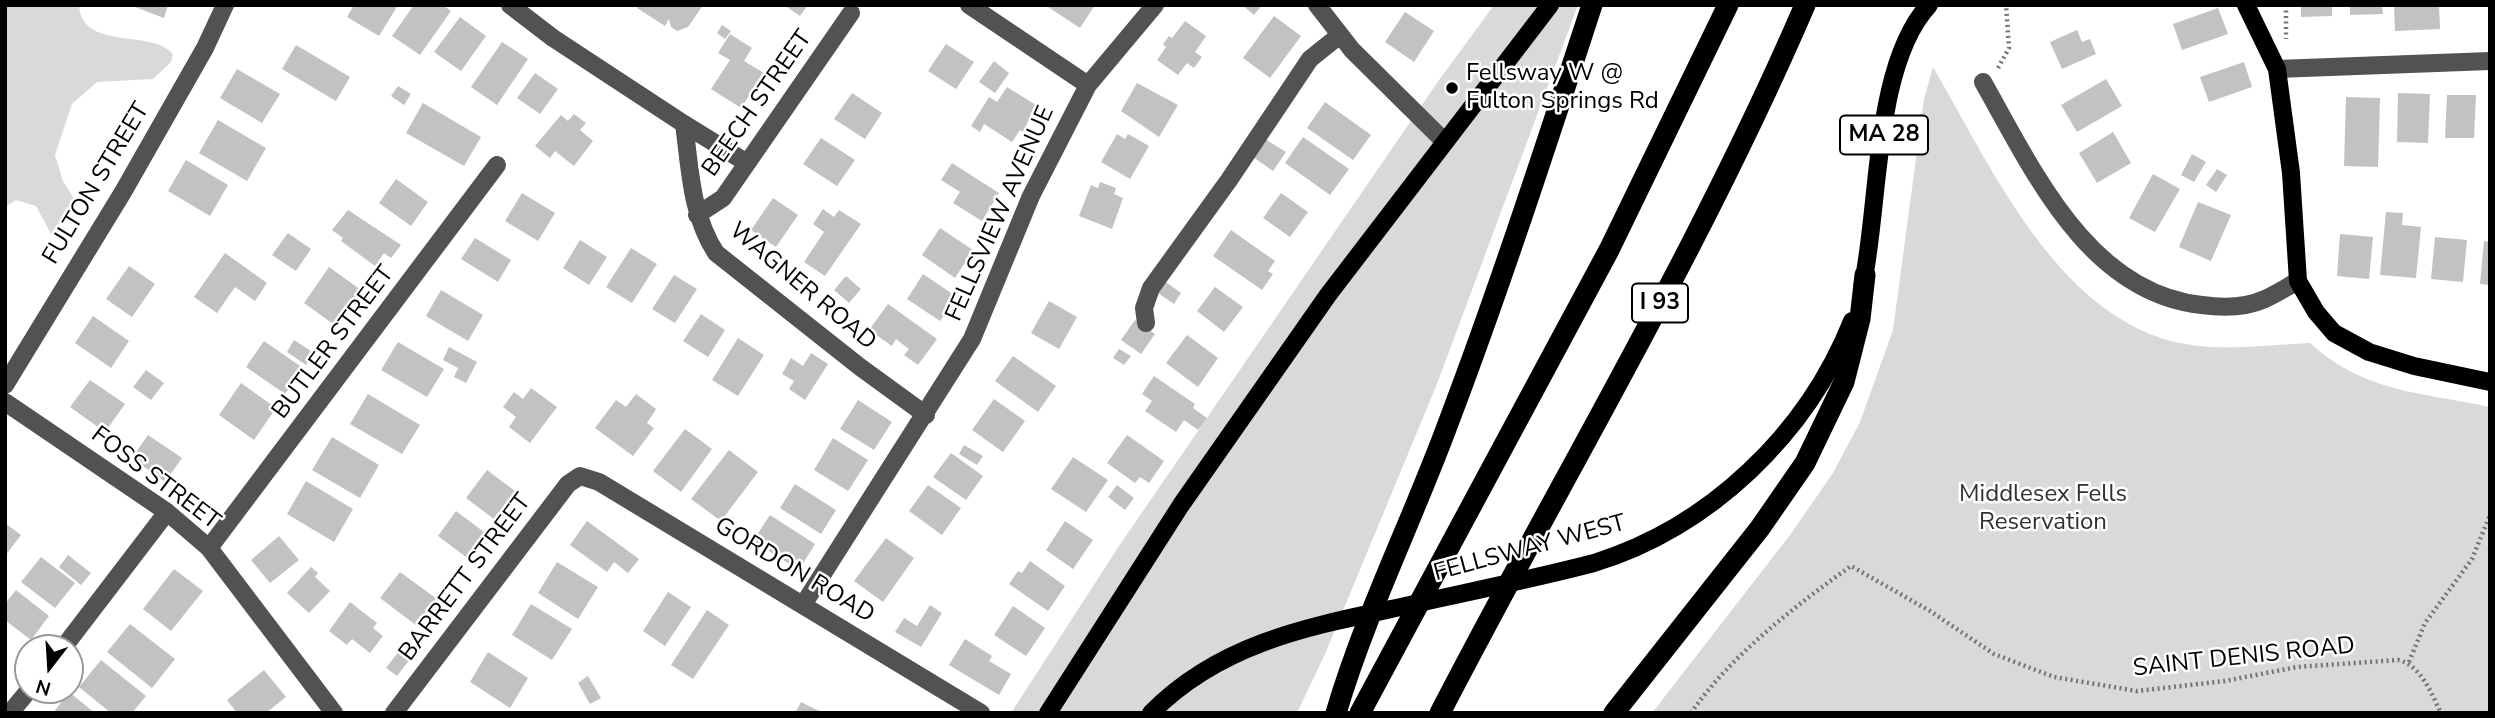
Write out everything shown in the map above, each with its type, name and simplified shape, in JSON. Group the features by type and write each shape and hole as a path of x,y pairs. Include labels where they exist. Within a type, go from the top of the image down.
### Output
{"highway":[{"path":"1336,713 1354,653 1466,375 1592,5"},
{"name":"I 93","path":"1360,713 1615,239 1728,5"},
{"name":"I 93","path":"1440,713 1676,272 1757,111 1805,5"},
{"path":"1614,713 1760,528 1817,441 1838,400 1851,362 1865,275"}],"main road":[{"path":"1048,713 1181,505 1328,295 1550,5"},
{"name":"FELLSWAY WEST","path":"1151,713 1182,685 1227,656 1280,634 1564,570 1626,552 1672,530 1719,498 1753,467 1791,423 1825,377 1854,316 1865,275 1894,75 1908,37 1930,5"},
{"path":"2246,5 2277,69 2291,173 2298,281 2316,312 2334,333 2358,345 2414,366 2490,382"}],"street":[{"name":"FULTON STREET","path":"5,385 123,192 199,59 225,5"},
{"path":"509,5 553,38 747,163"},
{"path":"969,5 1088,85"},
{"name":"FELLSVIEW AVENUE","path":"803,605 972,339 1031,196 1088,85 1155,5"},
{"path":"1317,5 1340,35 1444,141"},
{"name":"BEECH STREET","path":"697,215 723,198 851,13"},
{"path":"1146,323 1144,308 1151,288 1229,180 1310,59 1340,35"},
{"path":"2277,69 2490,61"},
{"path":"1983,82 2057,203 2106,265 2152,293 2188,304 2227,308 2263,300 2298,281"},
{"name":"WAGNER ROAD","path":"684,124 697,215 704,235 716,253 860,367 926,415"},
{"name":"BUTLER STREET","path":"209,548 497,165"},
{"name":"FOSS STREET","path":"5,402 167,512 209,548 329,710"},
{"name":"GORDON ROAD","path":"580,476 599,482 981,713"},
{"name":"BARRETT STREET","path":"394,713 568,484 580,476"},
{"path":"74,634 167,512"}],"path":[{"path":"1983,82 2001,64 2009,48 2006,5"},
{"path":"2286,5 2286,45"},
{"path":"2441,713 2425,682 2409,662 2425,623 2472,559 2490,515"},
{"name":"SAINT DENIS ROAD","path":"1691,713 1706,691 1797,604 1851,566 1930,611 1994,654 2054,677 2137,691 2225,681 2297,667 2398,660 2409,662"}],"green space":[{"path":"5,5 79,5 83,20 92,29 163,46 173,54 171,62 153,79 97,82 72,104 55,155 63,181 76,202 51,234 36,206 16,200 5,207"},
{"path":"1494,5 1578,5 1437,384 1325,654 1297,713 1011,713 1121,543 1437,83"},
{"name":"Middlesex Fells Reservation","path":"1933,67 1976,144 2026,224 2055,261 2086,293 2122,320 2161,338 2197,346 2310,343 2352,372 2373,381 2417,393 2490,407 2490,713 1652,713 1790,535 1833,473 1860,422 1893,330 1924,99"}],"building":[{"path":"130,5 168,5 164,18"},
{"path":"354,5 398,5 379,36 347,17"},
{"path":"414,5 443,5 451,11 420,55 392,36"},
{"path":"639,5 703,5 688,27 677,31 671,27 669,19 665,26 637,8"},
{"path":"784,5 808,5 800,16"},
{"path":"1045,5 1095,5 1080,28"},
{"path":"1242,5 1262,5 1254,15"},
{"path":"2301,5 2332,5 2332,16 2301,17"},
{"path":"2350,5 2382,5 2383,14 2350,15"},
{"path":"2394,5 2439,5 2440,29 2395,31"},
{"path":"2218,8 2228,34 2182,50 2173,24"},
{"path":"1405,12 1434,31 1414,62 1385,42"},
{"path":"1274,16 1301,36 1270,78 1243,58"},
{"path":"460,17 486,36 461,71 434,52"},
{"path":"1185,21 1206,36 1195,52 1202,57 1194,68 1187,63 1178,75 1157,60 1166,47 1163,44 1169,36 1172,38"},
{"path":"722,25 731,31 725,39 717,33"},
{"path":"2077,30 2082,42 2090,39 2096,54 2062,69 2050,42"},
{"path":"730,34 752,48 744,61 764,73 741,108 711,89 730,60 718,53"},
{"path":"502,42 528,59 497,105 471,87"},
{"path":"946,44 974,62 956,89 928,71"},
{"path":"296,45 350,77 336,101 282,69"},
{"path":"994,61 1009,73 995,93 979,82"},
{"path":"2244,62 2252,87 2209,102 2200,77"},
{"path":"237,69 280,94 262,123 220,98"},
{"path":"535,73 558,89 540,114 517,98"},
{"path":"2106,79 2122,106 2077,132 2061,105"},
{"path":"1137,83 1178,105 1159,137 1121,111"},
{"path":"398,86 411,94 404,105 391,96"},
{"path":"1007,87 1036,105 1023,132 1020,130 1012,142 984,124 980,132 971,126 989,97 997,102"},
{"path":"852,93 882,113 865,139 834,119"},
{"path":"2398,93 2430,94 2428,143 2397,142"},
{"path":"2447,95 2476,95 2474,138 2445,138"},
{"path":"2346,97 2380,98 2378,167 2344,166"},
{"path":"1325,102 1371,135 1353,160 1307,128"},
{"path":"423,103 481,137 464,166 406,133"},
{"path":"574,114 586,123 580,130 593,141 574,166 555,151 550,158 535,146 561,115 568,121"},
{"path":"218,120 266,148 247,181 199,153"},
{"path":"2113,132 2131,163 2097,183 2079,153"},
{"path":"1117,134 1125,139 1128,134 1149,146 1130,179 1101,162"},
{"path":"1303,137 1349,169 1330,195 1285,163"},
{"path":"821,138 855,160 837,186 803,164"},
{"path":"1265,139 1286,152 1273,171 1253,157"},
{"path":"2192,154 2206,162 2194,182 2181,175"},
{"path":"186,160 228,185 210,216 168,191"},
{"path":"952,163 999,193 982,221 953,203 960,192 941,180"},
{"path":"2217,169 2227,175 2216,192 2206,185"},
{"path":"2153,174 2180,189 2155,232 2129,218"},
{"path":"396,179 428,202 411,226 379,203"},
{"path":"1100,182 1116,188 1114,194 1123,198 1112,229 1079,216 1091,185 1098,188"},
{"path":"522,193 555,213 538,241 505,221"},
{"path":"1281,193 1308,212 1290,237 1263,218"},
{"path":"773,198 798,215 776,247 751,230"},
{"path":"2198,202 2231,215 2211,261 2179,247"},
{"path":"823,209 834,217 839,210 861,224 825,276 804,262 824,232 813,224"},
{"path":"348,210 401,245 391,258 384,253 375,266 341,241 343,238 332,230"},
{"path":"2386,212 2403,213 2402,225 2421,227 2416,278 2380,275"},
{"path":"940,228 973,250 955,278 922,255"},
{"path":"1231,230 1275,261 1268,271 1273,274 1262,290 1213,256"},
{"path":"288,233 311,249 296,271 272,255"},
{"path":"2340,234 2373,237 2369,279 2337,276"},
{"path":"2435,237 2467,240 2463,282 2431,279"},
{"path":"475,238 511,260 498,282 461,259"},
{"path":"580,240 607,257 589,285 563,268"},
{"path":"2484,241 2490,242 2490,285 2480,284"},
{"path":"631,248 657,264 632,303 606,287"},
{"path":"225,253 267,283 255,301 235,287 217,313 194,297"},
{"path":"129,266 155,284 132,317 106,299"},
{"path":"329,267 361,290 336,326 304,303"},
{"path":"923,274 957,297 940,321 907,299"},
{"path":"674,275 697,289 675,323 652,309"},
{"path":"846,276 861,289 849,303 834,290"},
{"path":"1163,280 1181,293 1174,304 1155,291"},
{"path":"1215,287 1243,307 1224,332 1197,311"},
{"path":"441,290 483,315 468,341 426,316"},
{"path":"1049,301 1077,317 1059,349 1031,333"},
{"path":"888,304 937,339 918,365 904,355 909,349 896,339 892,346 869,330"},
{"path":"701,314 725,330 708,357 683,341"},
{"path":"93,316 129,341 111,368 75,343"},
{"path":"1135,320 1155,334 1141,354 1121,340"},
{"path":"1187,335 1218,358 1198,387 1166,363"},
{"path":"738,338 764,355 738,396 712,380"},
{"path":"294,340 314,353 306,365 287,352"},
{"path":"264,341 303,368 285,394 246,367"},
{"path":"398,342 444,369 427,397 381,370"},
{"path":"449,347 477,362 466,383 454,377 458,368 443,360"},
{"path":"1119,349 1131,356 1124,365 1113,358"},
{"path":"811,353 828,364 805,400 789,389 794,381 782,374 791,358 803,366"},
{"path":"1013,356 1056,386 1038,412 995,381"},
{"path":"146,370 164,383 151,400 133,387"},
{"path":"1154,376 1195,404 1193,408 1207,418 1198,430 1184,420 1176,432 1145,411 1152,401 1142,394"},
{"path":"90,380 125,404 105,432 70,407"},
{"path":"241,383 276,408 254,440 219,415"},
{"path":"531,388 557,407 530,443 509,427 516,417 503,407 514,392 523,399"},
{"path":"368,394 420,425 402,454 350,424"},
{"path":"636,394 656,409 647,423 654,428 633,456 595,428 616,400 626,407"},
{"path":"994,399 1025,421 1003,452 972,430"},
{"path":"858,400 892,422 874,450 840,429"},
{"path":"685,429 712,449 681,492 653,471"},
{"path":"148,435 182,458 165,482 132,458"},
{"path":"1127,435 1164,461 1149,483 1140,477 1135,483 1107,463"},
{"path":"332,437 379,465 360,498 312,470"},
{"path":"833,438 868,460 848,491 814,470"},
{"path":"964,445 983,456 977,465 959,454"},
{"path":"729,450 758,472 721,521 691,499"},
{"path":"951,453 983,476 966,500 933,477"},
{"path":"1073,457 1108,480 1086,512 1051,489"},
{"path":"487,470 519,494 498,522 466,498"},
{"path":"306,481 353,509 334,542 287,514"},
{"path":"795,484 836,510 821,534 780,508"},
{"path":"928,485 961,508 942,535 909,511"},
{"path":"1117,485 1134,498 1125,510 1108,497"},
{"path":"456,511 488,535 470,560 438,536"},
{"path":"770,515 815,544 799,570 753,541"},
{"path":"587,521 639,559 628,573 614,562 607,572 570,545"},
{"path":"1065,521 1093,540 1073,569 1046,550"},
{"path":"5,523 21,535 5,556"},
{"path":"279,536 299,560 270,583 251,560"},
{"path":"886,538 914,558 883,602 854,581"},
{"path":"68,555 91,573 81,585 59,567"},
{"path":"41,557 75,583 55,608 21,582"},
{"path":"1030,561 1065,586 1048,611 1009,584 1018,571 1022,573"},
{"path":"557,562 598,587 578,619 538,593"},
{"path":"311,567 318,573 315,577 330,591 309,613 287,593"},
{"path":"174,569 203,591 171,631 143,609"},
{"path":"400,572 437,599 417,626 380,598"},
{"path":"16,590 49,616 36,634 23,634 5,620 5,604"},
{"path":"668,592 691,607 665,646 643,631"},
{"path":"350,602 377,623 373,628 383,636 370,653 352,639 347,645 329,631"},
{"path":"531,604 572,629 552,660 512,635"},
{"path":"930,605 942,613 921,647 895,632 904,618 917,626"},
{"path":"1013,606 1045,628 1026,656 994,635"},
{"path":"707,610 729,625 693,679 671,665"},
{"path":"130,624 175,659 152,688 107,652"},
{"path":"965,639 992,656 989,661 1011,674 999,695 949,665"},
{"path":"399,651 410,659 397,676 386,668"},
{"path":"488,652 528,678 510,708 470,682"},
{"path":"101,660 146,696 132,713 111,713 84,691 84,681"},
{"path":"264,670 286,697 266,713 237,713 227,700"},
{"path":"588,676 601,698 590,704 578,683"},
{"path":"801,702 823,713 795,713"},
{"path":"60,704 84,704 95,713 53,713"}],"place":[{"name":"Fellsway W @ Fulton Springs Rd","path":"1452,88"}]}
